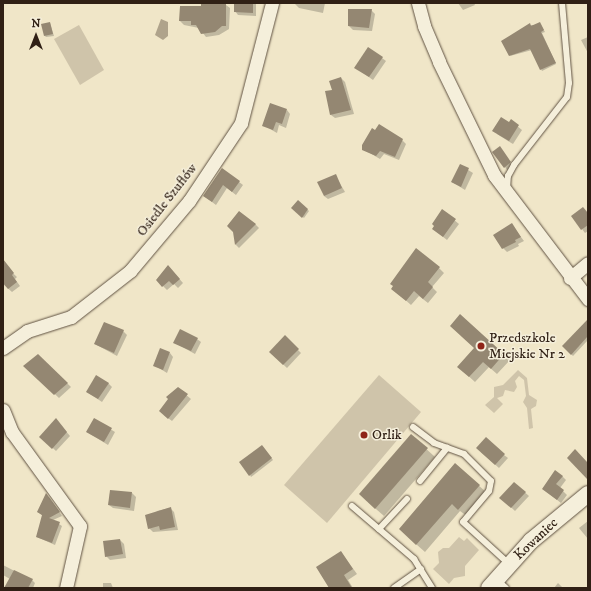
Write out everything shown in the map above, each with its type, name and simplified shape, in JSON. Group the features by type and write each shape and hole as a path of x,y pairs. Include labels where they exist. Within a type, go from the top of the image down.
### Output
{"street":[{"name":"Osiedle Szuflów","path":"3,348 27,331 71,317 130,271 189,201 241,122 272,3"},
{"path":"418,3 424,26 494,175 588,300"},
{"path":"570,278 588,264"},
{"path":"3,410 12,432 80,526 66,588"},
{"name":"Kowaniec","path":"497,585 509,564 531,541 588,494"}],"lane":[{"path":"507,192 508,176 514,165 567,97 569,83 562,3"},
{"path":"414,427 434,443 464,454 491,481 489,491 463,522 509,564"},
{"path":"420,481 447,448"},
{"path":"379,530 407,499"},
{"path":"352,506 414,559 432,588"},
{"path":"394,588 421,569"}],"shaded area":[{"path":"161,19 168,22 168,36 163,40 155,35"},
{"path":"79,25 104,70 80,85 54,39"},
{"path":"518,370 527,378 529,395 537,400 536,406 531,409 533,428 529,429 527,408 523,402 526,396 524,380 519,376 515,381 517,387 514,392 505,390 503,396 497,398 503,404 494,413 485,405 494,397 494,387 503,385"},
{"name":"Orlik","path":"379,375 421,412 327,523 284,485"},
{"path":"459,537 464,541 467,538 479,550 465,566 465,576 454,578 449,584 433,569 439,563 438,552 443,548 449,548"}],"building":[{"path":"201,3 226,4 226,26 222,26 215,32 201,34 196,25 191,25 191,21 179,21 180,6 201,6"},
{"path":"234,3 253,3 253,13 234,12"},
{"path":"348,9 372,9 369,28 348,26"},
{"path":"50,22 53,34 44,36 41,24"},
{"path":"540,22 544,30 541,32 556,63 540,70 530,49 509,56 501,41 530,23 531,26"},
{"path":"368,47 383,57 369,77 354,68"},
{"path":"341,77 351,110 330,115 325,91 332,90 329,81"},
{"path":"270,103 287,109 282,124 276,122 273,130 262,126"},
{"path":"501,117 509,122 511,119 519,125 509,141 492,131"},
{"path":"379,124 403,139 395,157 380,151 376,156 362,150 362,145 372,128 375,130"},
{"path":"500,146 511,162 504,168 492,152"},
{"path":"460,164 469,168 461,187 451,182"},
{"path":"222,168 240,181 232,192 223,185 212,202 203,196"},
{"path":"336,174 342,188 324,196 317,182"},
{"path":"298,200 308,209 302,218 291,208"},
{"path":"583,207 588,213 588,225 581,230 571,216"},
{"path":"442,209 456,219 443,237 432,229 434,226 432,224"},
{"path":"239,211 256,224 235,245 233,232 227,226"},
{"path":"512,223 521,237 515,240 516,242 502,249 493,235"},
{"path":"416,248 440,267 428,282 433,287 423,299 414,291 406,301 391,289 393,286 390,284"},
{"path":"3,259 14,273 12,275 17,282 8,289 3,283"},
{"path":"168,265 180,279 173,285 169,281 162,287 156,280"},
{"name":"Przedszkole Miejskie Nr 2","path":"460,314 504,354 491,369 483,362 469,377 457,367 474,348 450,326"},
{"path":"588,319 588,336 571,355 562,346"},
{"path":"104,322 124,330 114,353 94,344"},
{"path":"180,329 198,338 191,351 173,343"},
{"path":"285,335 299,349 283,365 269,352"},
{"path":"160,348 170,352 163,370 153,366"},
{"path":"38,354 68,383 54,395 23,366"},
{"path":"96,375 109,383 98,399 86,392"},
{"path":"178,387 188,394 168,419 159,411 168,399 166,397"},
{"path":"56,418 67,432 52,449 39,437"},
{"path":"94,418 112,428 104,442 86,432"},
{"path":"411,434 428,448 375,509 359,494"},
{"path":"486,437 505,454 495,465 476,448"},
{"path":"262,445 272,458 249,476 239,462"},
{"path":"575,449 588,463 588,480 567,458"},
{"path":"455,463 480,485 458,510 452,504 416,545 399,529"},
{"path":"555,470 563,476 556,484 564,490 557,500 542,489"},
{"path":"514,482 526,492 511,508 499,498"},
{"path":"110,490 132,492 130,508 108,505"},
{"path":"46,493 60,512 49,518 60,522 52,543 36,537 42,515 37,512"},
{"path":"171,507 175,527 160,530 159,526 148,529 145,515"},
{"path":"120,539 123,554 105,557 103,541"},
{"path":"341,551 353,569 344,575 352,588 329,588 316,567"},
{"path":"14,570 33,579 28,588 4,588"}],"place":[{"name":"Przedszkole Miejskie Nr 2","path":"481,346"},
{"name":"Orlik","path":"364,435"}]}
